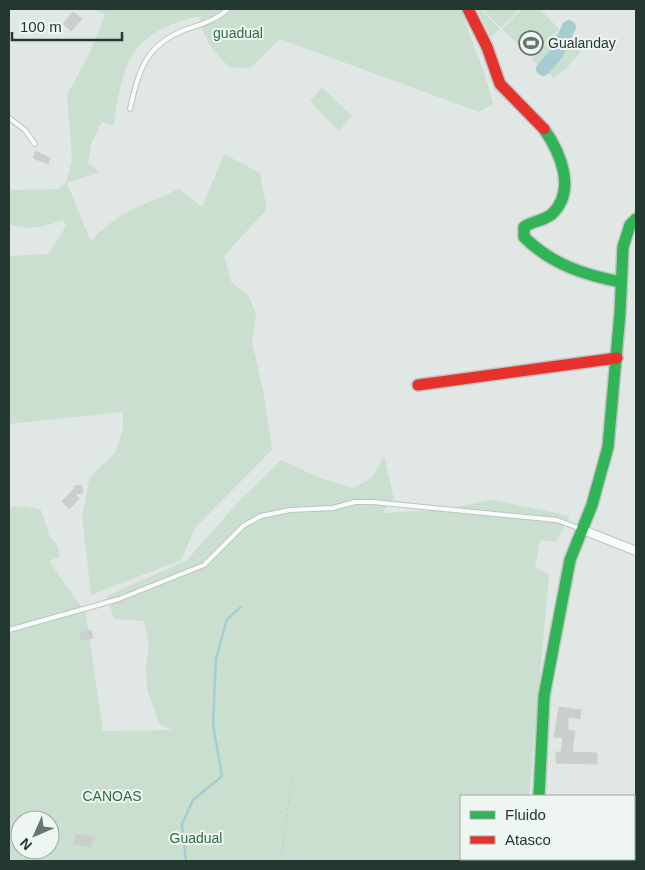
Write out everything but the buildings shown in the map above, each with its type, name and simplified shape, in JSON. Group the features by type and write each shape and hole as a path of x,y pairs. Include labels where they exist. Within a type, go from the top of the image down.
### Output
{"street":[{"path":"468,9 486,46 496,78 508,95 523,106 554,143 565,166 566,183 558,206 552,215 530,222 524,227 524,236 532,247 560,263 579,271 621,282"},
{"path":"539,795 544,696 570,560 592,505 608,446 616,358 622,247 630,225 636,219"},
{"path":"418,385 616,358"},
{"path":"583,530 636,551"}],"lane":[{"path":"130,109 138,75 158,44 175,34 217,19 228,9"},
{"path":"9,118 25,130 35,144"},
{"path":"9,630 119,599 204,565 250,520 272,513 333,508 355,502 372,502 557,520 583,530"}],"path":[{"path":"281,861 292,775"}],"green space":[{"name":"guadual","path":"92,9 460,9 484,72 493,104 479,112 280,39 250,68 229,67 210,44 203,32 199,16 176,23 159,31 145,41 134,53 121,84 114,126 102,122 92,142 88,163 99,172 67,183 91,242 109,224 131,210 179,189 202,207 224,154 260,173 267,209 224,256 231,282 249,296 256,315 252,342 264,395 272,450 195,528 181,560 91,595 82,516 90,477 115,453 123,430 123,412 9,424 9,256 48,254 66,226 63,220 50,225 36,227 22,227 9,224 9,190 58,189 66,183 72,160 67,95 89,54 105,15"},
{"path":"477,9 480,9 500,29 491,37"},
{"name":"Gualanday","path":"482,9 520,9 501,28"},
{"name":"Gualanday","path":"522,9 540,9 559,29 531,57 502,29"},
{"path":"560,30 564,33 558,50 542,69 532,59"},
{"path":"566,35 581,51 566,69 553,78 544,68 559,54"},
{"path":"322,87 352,116 339,131 310,101"},
{"path":"384,456 394,498 382,513 441,510 492,500 570,516 556,542 540,540 535,567 549,575 529,795 460,795 460,860 522,861 9,861 9,510 11,507 25,506 41,510 49,535 57,544 60,557 49,561 86,614 103,731 172,730 160,725 147,689 146,667 149,645 144,621 114,619 107,596 187,560 237,503 281,460 318,477 353,488 372,478"}],"waterway":[{"path":"543,69 556,54 569,27"},
{"path":"186,861 182,824 193,800 222,776 213,724 216,659 227,619 241,607"}],"traffic: fast":[{"path":"544,129 560,160 565,183 564,194 552,214 524,227 524,237 545,254 569,267 594,276 621,282"},
{"path":"539,795 544,696 570,560 592,505 608,447 620,313 623,247 630,225 636,219"}],"traffic: jam":[{"path":"468,9 487,47 500,84 544,129"},
{"path":"418,385 617,358"}],"place":[{"name":"Gualanday","path":"531,43"}],"park label":[{"name":"CANOAS","path":"112,796"},
{"name":"Guadual","path":"196,838"}]}
